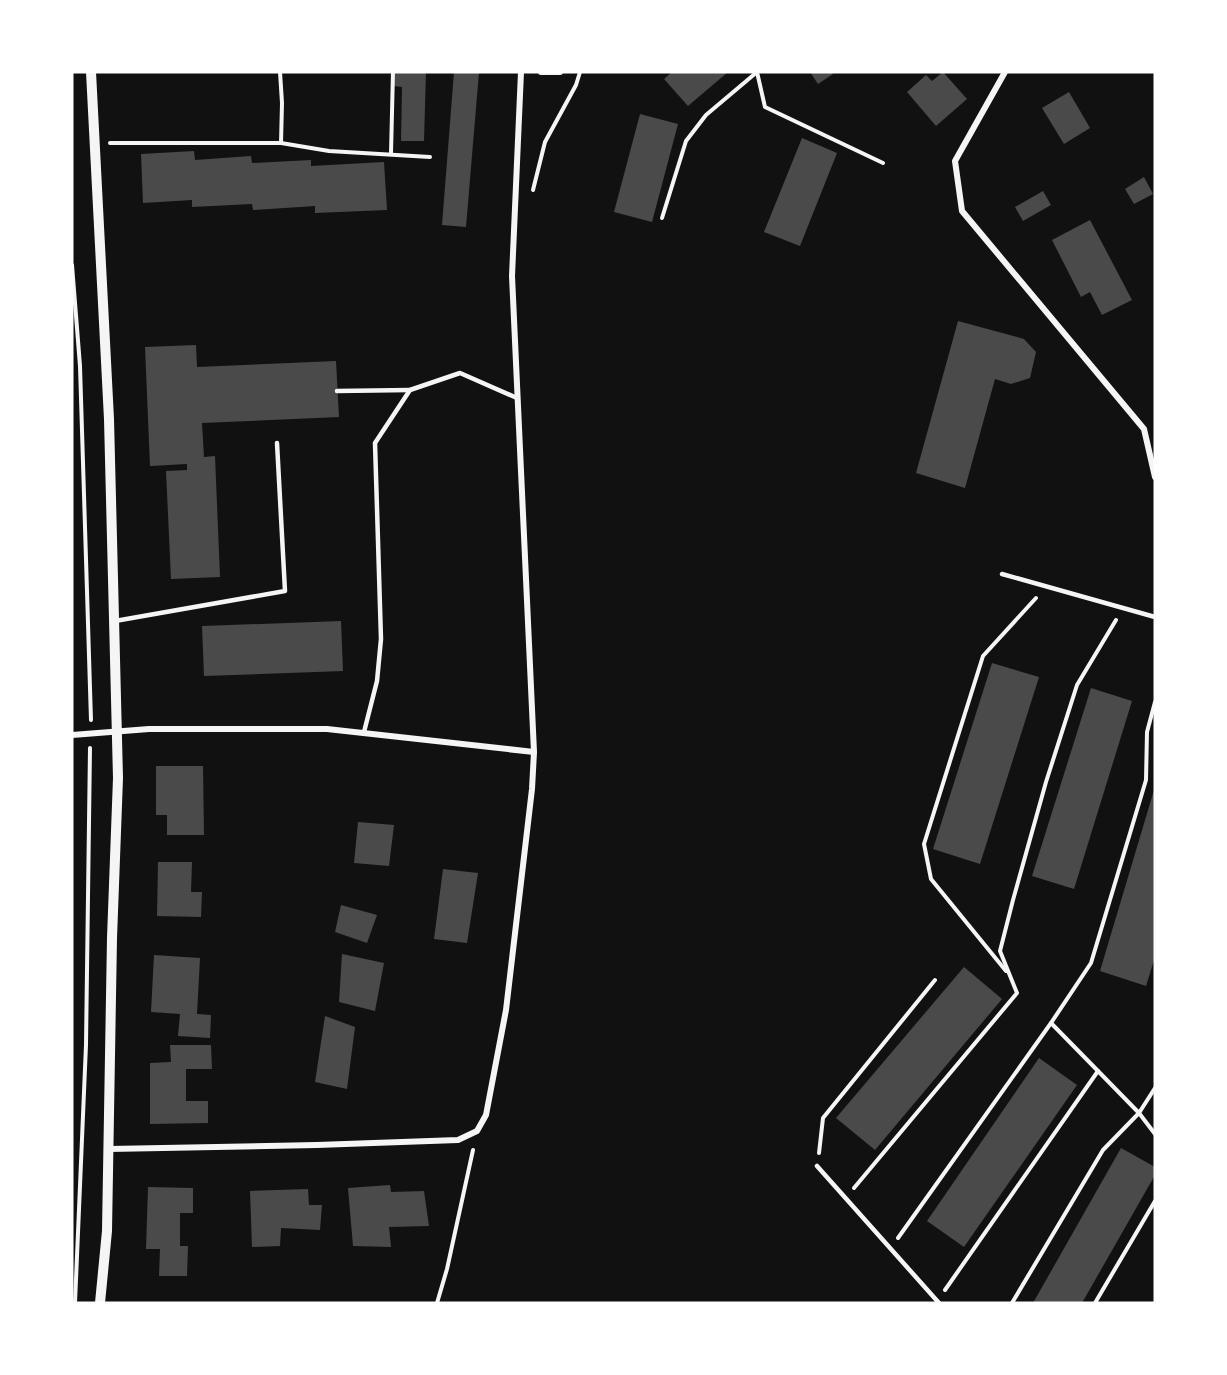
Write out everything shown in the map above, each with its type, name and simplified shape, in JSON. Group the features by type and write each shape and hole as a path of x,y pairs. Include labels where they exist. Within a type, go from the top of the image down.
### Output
{"street":[{"path":"91,72 109,419 118,778 112,938 107,1231 100,1303"},
{"path":"109,1149 458,1140 477,1131 486,1116 506,1011 532,789 534,752 512,276 521,72"},
{"path":"541,72 560,72"},
{"path":"1005,72 955,161 962,211 1144,429 1155,477"},
{"path":"72,735 150,729 327,729 534,752"}],"lane":[{"path":"338,391 410,390 460,372 518,398"},
{"path":"364,732 377,681 381,639 375,443 410,390"},
{"path":"115,621 285,591 276,443"},
{"path":"1002,574 1155,617"},
{"path":"818,1166 938,1302"}],"path":[{"path":"280,72 281,143"},
{"path":"391,153 393,72"},
{"path":"532,197 545,142 576,85 580,72"},
{"path":"662,218 686,141 706,115 757,72 765,107 883,163"},
{"path":"94,142 281,143 329,150 430,157"},
{"path":"72,265 80,366 92,708 88,830 86,1045 75,1303"},
{"path":"1009,974 931,879 924,843 983,656 1046,586"},
{"path":"846,1198 1017,993 1000,951 1046,782 1077,684 1124,608"},
{"path":"891,1248 1091,963 1146,780 1147,732 1155,702"},
{"path":"818,1166 823,1118 935,980"},
{"path":"1051,1023 1139,1113 1155,1134"},
{"path":"938,1302 1098,1071"},
{"path":"1012,1303 1103,1150 1139,1113 1155,1088"},
{"path":"437,1303 447,1269 477,1131"},
{"path":"1095,1303 1155,1202"}],"building":[{"path":"394,72 426,72 424,141 401,141 402,87 394,86"},
{"path":"454,72 479,72 466,227 442,225"},
{"path":"672,72 728,72 688,106 664,79"},
{"path":"810,72 831,72 833,74 818,84"},
{"path":"943,72 967,99 936,126 907,92 926,75 932,81"},
{"path":"1069,92 1090,128 1064,144 1042,108"},
{"path":"640,114 678,124 652,222 614,212"},
{"path":"802,138 837,153 800,246 764,232"},
{"path":"194,151 195,160 251,156 252,163 311,160 311,166 384,162 387,210 315,213 315,206 253,210 252,204 192,207 192,200 143,203 141,154"},
{"path":"1144,177 1153,194 1134,204 1125,189"},
{"path":"1043,191 1051,205 1023,221 1015,207"},
{"path":"1090,220 1132,300 1102,315 1090,292 1081,297 1052,240"},
{"path":"958,321 1024,339 1036,352 1030,378 1011,384 995,379 965,488 916,473"},
{"path":"196,345 197,367 336,361 339,417 202,423 204,457 215,456 220,577 171,579 166,471 187,470 187,464 150,466 145,347"},
{"path":"341,621 343,671 204,676 202,626"},
{"path":"992,663 1039,677 980,864 933,849"},
{"path":"1091,688 1132,701 1074,889 1032,876"},
{"path":"156,766 203,766 204,835 167,835 167,815 156,815"},
{"path":"1154,790 1155,957 1146,986 1100,971"},
{"path":"358,822 394,825 389,866 354,863"},
{"path":"158,862 192,862 191,892 202,892 201,917 157,916"},
{"path":"443,869 478,873 467,943 434,939"},
{"path":"341,905 377,915 367,943 335,932"},
{"path":"342,954 384,963 375,1011 339,1002"},
{"path":"154,955 200,958 197,1014 211,1015 210,1038 178,1036 180,1014 151,1012"},
{"path":"964,967 1002,999 875,1150 836,1118"},
{"path":"325,1016 355,1027 347,1089 315,1082"},
{"path":"170,1045 211,1045 212,1069 186,1069 186,1101 208,1101 208,1123 150,1124 150,1063 171,1062"},
{"path":"1039,1058 1077,1085 964,1247 927,1221"},
{"path":"1121,1148 1155,1167 1155,1175 1082,1303 1033,1303"},
{"path":"390,1185 391,1192 424,1191 429,1226 389,1227 391,1247 353,1246 348,1188"},
{"path":"148,1187 193,1188 193,1213 180,1213 180,1246 188,1246 187,1276 159,1276 160,1249 146,1249"},
{"path":"308,1189 309,1205 322,1205 320,1230 281,1228 280,1246 252,1247 250,1191"}]}
